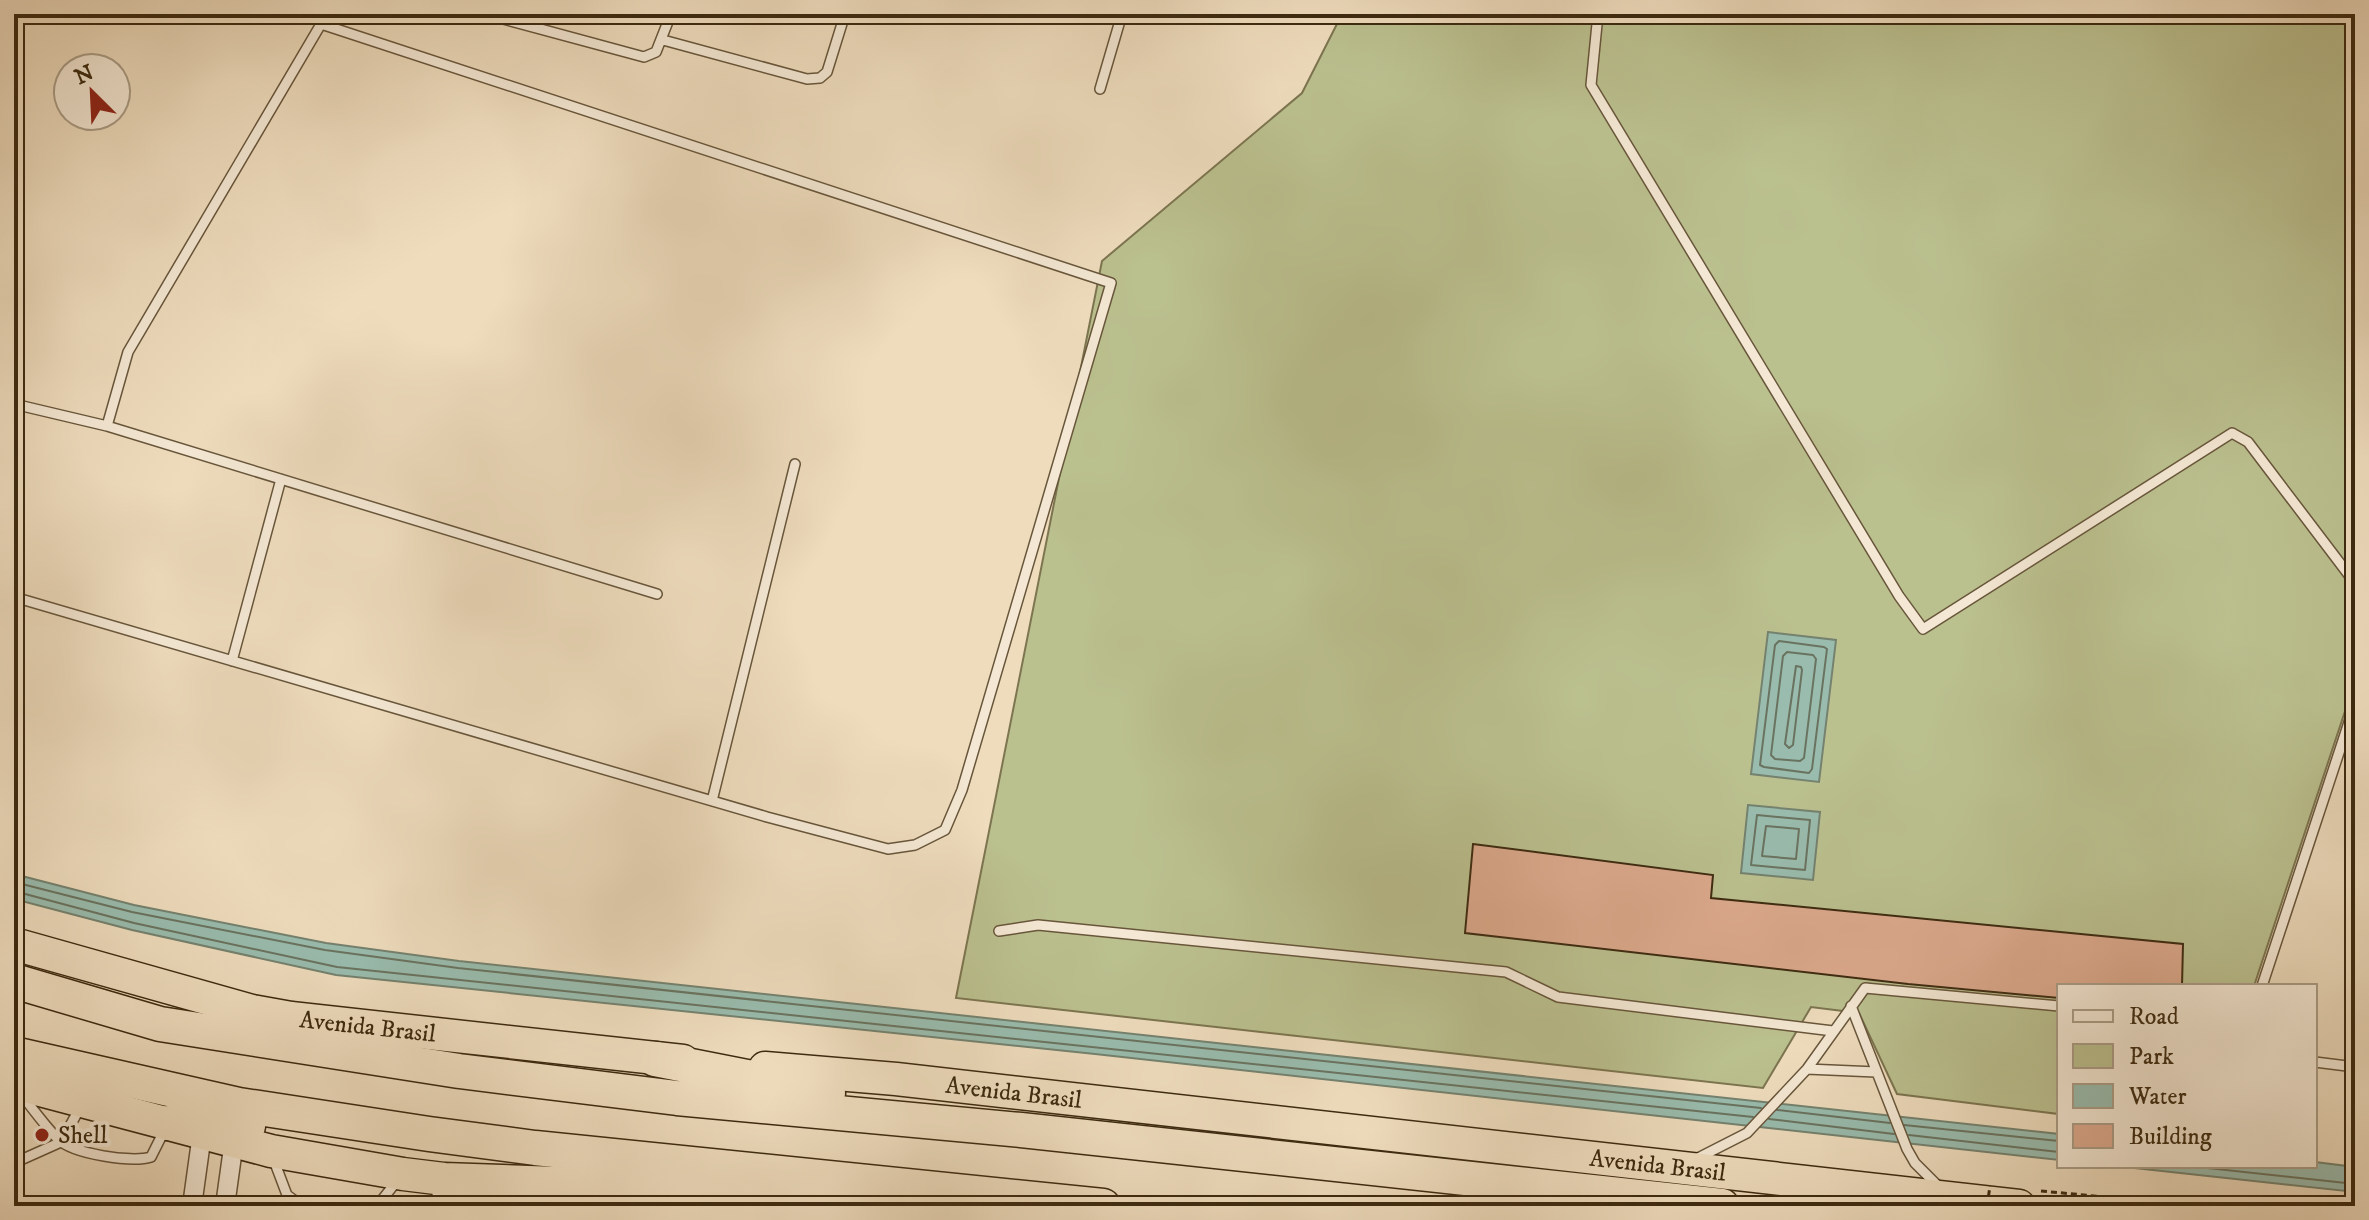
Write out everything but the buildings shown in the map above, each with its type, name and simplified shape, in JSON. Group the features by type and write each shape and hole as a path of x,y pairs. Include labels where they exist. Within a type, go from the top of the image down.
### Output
{"highway":[{"name":"Avenida Brasil","path":"14,944 252,1011 291,1018 655,1059 896,1079 1952,1199 2027,1198"},
{"name":"Avenida Brasil","path":"14,981 160,1024 352,1055 677,1098 1021,1130 1722,1206"},
{"path":"14,1054 167,1090 330,1120 535,1148 1103,1206"},
{"path":"655,1059 1021,1130"},
{"path":"14,1084 271,1151 403,1174 442,1193 642,1186 834,1206"},
{"path":"168,1123 213,1121 359,1143 597,1164 674,1160"}],"street":[{"path":"192,1206 202,1134"},
{"path":"225,1206 234,1141"}],"lane":[{"path":"485,14 644,57 656,52 671,14"},
{"path":"663,40 807,79 820,78 827,72 845,14"},
{"path":"1100,89 1122,14"},
{"path":"1598,14 1591,85 1891,583 1923,629 2232,433 2248,442 2355,583"},
{"path":"14,597 712,801 888,849 915,845 945,830 962,790 1111,283 321,24 128,352 107,426"},
{"path":"14,404 107,426 657,594"},
{"path":"712,801 795,464"},
{"path":"232,661 281,479"},
{"path":"2263,984 2355,704"},
{"path":"999,931 1038,925 1506,972 1558,997 1833,1031"},
{"path":"1679,1169 1747,1133 1807,1069 1865,988 2057,1006"},
{"path":"1851,1006 1907,1149 1915,1163 1952,1199"},
{"path":"2317,1062 2355,1067"},
{"path":"1807,1069 1876,1072"},
{"path":"14,1084 61,1142 104,1156 136,1161 151,1157 168,1123"},
{"path":"14,1163 61,1142 83,1102"},
{"path":"271,1151 287,1195 302,1206"},
{"path":"377,1206 403,1174"}],"path":[{"path":"1987,1206 1990,1186"},
{"path":"2027,1198 2170,1203 2170,1206"},
{"path":"2107,1206 2121,1206"}],"green space":[{"path":"1342,14 2355,14 2355,681 2255,984 2057,984 2057,1114 1897,1094 1859,1013 1811,1007 1763,1088 956,998 1102,261 1302,93"}],"water":[{"path":"1768,632 1836,640 1819,782 1751,774"},
{"path":"1748,805 1820,812 1813,880 1741,873"},
{"path":"14,874 134,905 326,943 459,961 2057,1134 2057,1160 1095,1054 336,975 132,930 14,899"},
{"path":"2317,1162 2355,1167 2355,1192 2134,1168 2317,1168"}],"place":[{"name":"Shell","path":"42,1135"}]}
